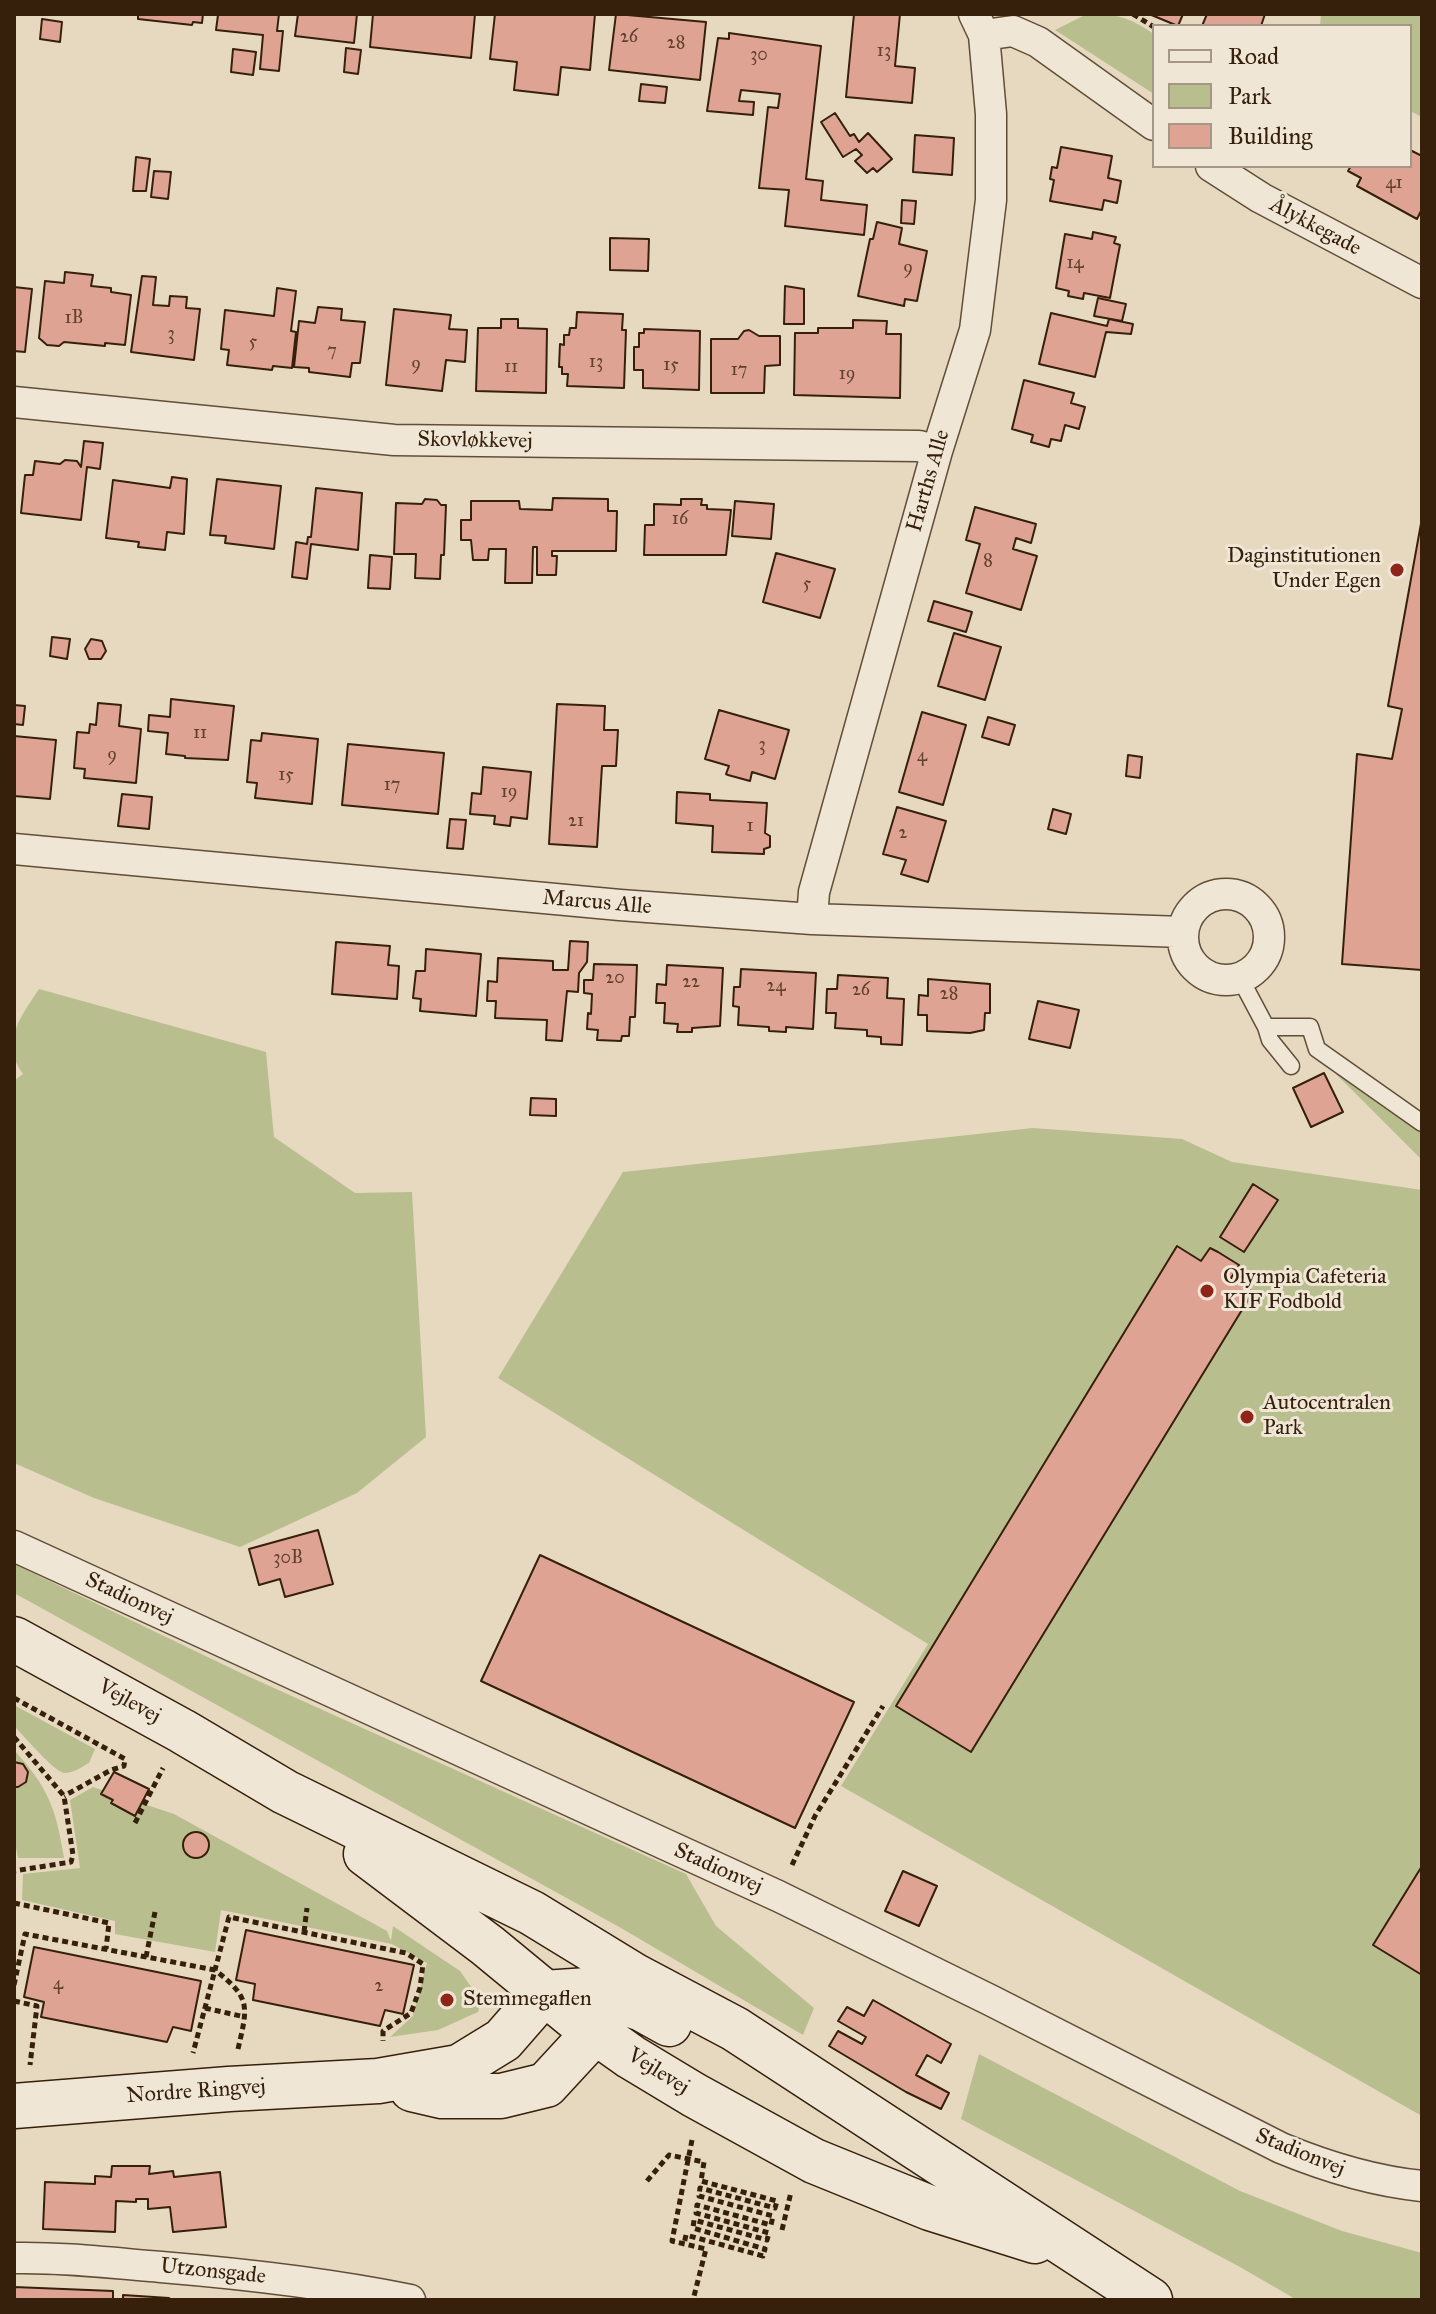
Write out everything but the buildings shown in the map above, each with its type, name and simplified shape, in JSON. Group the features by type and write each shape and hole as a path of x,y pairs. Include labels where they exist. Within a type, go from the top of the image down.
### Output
{"main road":[{"name":"Vejlevej","path":"14,1639 182,1731 285,1792 532,1913 615,2002 631,2057 694,2095 814,2161 930,2208 1085,2256"},
{"name":"Vejlevej","path":"285,1792 488,1946 544,1993 615,2002 735,2029 1150,2300"},
{"name":"Nordre Ringvej","path":"14,2106 378,2081 459,2067 503,2040 544,1993"},
{"name":"Nordre Ringvej","path":"378,2081 442,2096 501,2096 546,2085 615,2002"}],"street":[{"path":"979,24 1013,31 1038,42 1152,124"},
{"name":"Harths Alle","path":"812,919 814,892 937,451 975,330 991,200 991,114 979,24"},
{"name":"Ålykkegade","path":"1214,168 1284,211 1422,283"},
{"name":"Skovløkkevej","path":"14,402 394,440 919,446 937,451"},
{"name":"Marcus Alle","path":"14,849 620,905 812,919 1182,932"},
{"path":"1233,893 1254,903 1267,921 1269,945 1259,966 1240,978 1218,980 1198,971 1185,954 1182,932 1191,910 1210,896 1233,893"},
{"name":"Stadionvej","path":"14,1546 778,1896 1281,2148 1330,2168 1368,2178 1422,2186"},
{"name":"Utzonsgade","path":"14,2258 58,2257 217,2272 338,2285 410,2300"}],"lane":[{"path":"1240,978 1270,1040 1291,1066"},
{"path":"1266,1027 1310,1027 1317,1049 1422,1123"}],"path":[{"path":"1133,14 1152,26"},
{"path":"14,1698 125,1759 124,1766 64,1796"},
{"path":"778,1896 815,1816 883,1706"},
{"path":"135,1823 182,1731"},
{"path":"14,1737 64,1796 73,1855 71,1862 14,1871"},
{"path":"14,1903 109,1923 106,1949"},
{"path":"304,1932 307,1908"},
{"path":"146,1957 155,1912"},
{"path":"198,2035 229,1917 406,1953 423,1964 420,1988 411,2013 383,2031"},
{"path":"14,1985 25,1934 215,1970 239,1989 245,2017 205,2008"},
{"path":"14,2001 37,2006 30,2065"},
{"path":"647,2181 669,2155 704,2162 701,2181 777,2201 775,2208 700,2188 699,2196 773,2216 771,2225 697,2205 696,2213 769,2233 767,2240 694,2220 693,2228 765,2249 763,2256 686,2235 684,2244"},
{"path":"685,2171 672,2241 706,2249 693,2300"}],"green space":[{"path":"1087,14 1123,18 1152,33 1152,93 1055,30"},
{"path":"1321,14 1422,14 1422,117 1412,112 1412,24 1320,24"},
{"path":"39,989 266,1052 274,1137 355,1193 412,1192 426,1437 357,1493 240,1547 94,1498 14,1463 14,1081 23,1074 16,1063 13,1041 20,1020"},
{"path":"1333,1071 1422,1130 1422,1160"},
{"name":"Autocentralen Park","path":"1033,1128 1182,1139 1232,1162 1422,1190 1422,2116 841,1786 928,1644 498,1378 623,1172"},
{"path":"14,1564 243,1674 686,1874 716,1926 814,2008 803,2035 621,1928 14,1593"},
{"path":"14,1705 95,1749 89,1763 68,1773 54,1767 14,1726"},
{"path":"14,1750 35,1775 49,1799 64,1858 18,1858 14,1838"},
{"path":"93,1787 174,1814 387,1931 391,1941 393,1926 460,1971 481,2001 478,2012 438,2030 390,2037 413,2016 427,1963 392,1944 221,1910 215,1952 115,1934 115,1921 22,1900 23,1874 80,1868 70,1800"},
{"path":"979,2054 1240,2191 1342,2231 1422,2253 1422,2300 1297,2300 961,2119"}],"place":[{"name":"Daginstitutionen Under Egen","path":"1397,570"},
{"name":"Olympia Cafeteria KIF Fodbold","path":"1207,1291"},
{"name":"Autocentralen Park","path":"1247,1417"},
{"name":"Stemmegaflen","path":"447,2000"}]}
